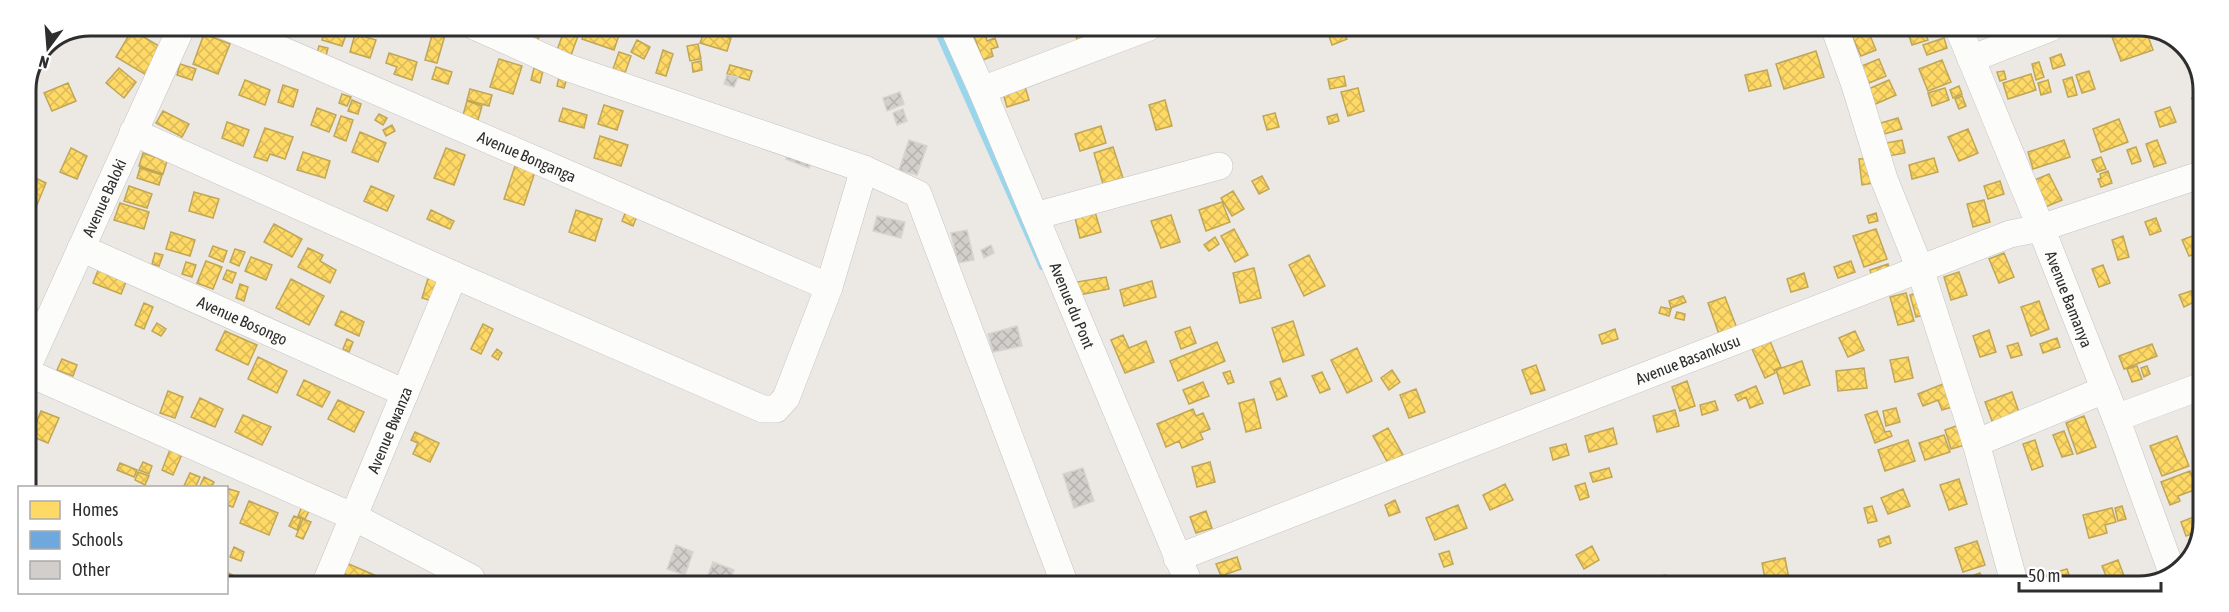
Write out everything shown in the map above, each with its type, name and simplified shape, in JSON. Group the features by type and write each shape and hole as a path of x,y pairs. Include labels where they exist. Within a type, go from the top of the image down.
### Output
{"street":[{"name":"Avenue Baloki","path":"36,349 177,36"},
{"name":"Avenue Bonganga","path":"249,36 829,287"},
{"path":"496,36 566,67 864,169 918,194 1062,576"},
{"name":"Avenue du Pont","path":"958,36 1185,576"},
{"path":"982,90 1125,36"},
{"path":"1837,36 1884,179 1920,269 1976,443 2012,576"},
{"name":"Avenue Bamanya","path":"1962,36 2042,228 2116,418 2170,566"},
{"path":"1971,59 2028,36"},
{"path":"133,132 454,275 764,409 776,409 786,398 829,287 864,169"},
{"path":"1035,216 1219,166"},
{"name":"Avenue Basankusu","path":"1177,558 2010,234 2042,228 2193,177"},
{"name":"Avenue Bosongo","path":"81,248 405,393"},
{"name":"Avenue Bwanza","path":"329,576 454,275"},
{"path":"36,375 354,517 467,576"},
{"path":"2116,418 2193,389"},
{"path":"1976,443 2104,390"}],"building: Homes":[{"path":"128,36 142,36 164,49 148,76 116,57"},
{"path":"203,36 230,44 218,74 193,64"},
{"path":"323,36 346,36 342,46 322,40"},
{"path":"354,36 376,40 370,58 350,52"},
{"path":"432,36 445,36 437,63 425,60"},
{"path":"526,36 539,36 538,40"},
{"path":"562,36 578,36 569,61 555,56"},
{"path":"583,36 619,36 614,50 582,39"},
{"path":"703,36 731,38 727,51 700,43"},
{"path":"974,36 986,36 987,41 995,38 998,47 991,49 993,56 983,60"},
{"path":"1076,36 1090,36 1077,40"},
{"path":"1329,36 1346,36 1347,39 1332,45"},
{"path":"1852,36 1870,36 1876,50 1861,56"},
{"path":"1909,36 1926,36 1928,40 1912,45"},
{"path":"2112,37 2148,37 2153,50 2121,61"},
{"path":"1944,38 1947,48 1927,55 1923,45"},
{"path":"637,40 650,47 644,59 631,52"},
{"path":"698,44 701,59 690,61 687,46"},
{"path":"319,46 328,48 324,64 315,61"},
{"path":"663,50 673,54 666,76 656,73"},
{"path":"1816,51 1824,77 1784,89 1776,64"},
{"path":"619,52 631,56 625,73 613,69"},
{"path":"389,53 417,62 412,80 394,74 397,67 386,63"},
{"path":"2061,54 2065,65 2053,69 2050,58"},
{"path":"499,59 522,66 513,94 490,87"},
{"path":"1879,59 1886,76 1864,85 1857,68"},
{"path":"1942,60 1951,82 1928,91 1919,69"},
{"path":"701,61 702,70 693,72 692,63"},
{"path":"2039,62 2044,77 2036,80 2032,64"},
{"path":"180,64 196,69 192,80 177,75"},
{"path":"730,65 752,71 749,80 727,74"},
{"path":"436,67 452,72 448,84 432,79"},
{"path":"119,68 136,82 124,98 106,83"},
{"path":"534,68 543,71 540,83 531,80"},
{"path":"1767,70 1771,86 1749,91 1745,75"},
{"path":"2004,71 2006,79 2000,81 1997,72"},
{"path":"2089,71 2095,89 2082,93 2076,75"},
{"path":"560,73 568,75 564,88 557,86"},
{"path":"2031,74 2036,90 2008,99 2003,83"},
{"path":"1344,76 1346,86 1330,89 1328,79"},
{"path":"2072,77 2077,95 2068,97 2063,80"},
{"path":"245,80 270,90 265,105 239,95"},
{"path":"1889,80 1896,95 1871,106 1864,91"},
{"path":"2048,80 2051,92 2041,95 2038,83"},
{"path":"68,83 76,101 52,111 44,93"},
{"path":"1024,83 1029,100 1007,107 1002,90"},
{"path":"283,85 298,90 293,107 278,102"},
{"path":"1959,86 1962,94 1953,98 1950,90"},
{"path":"1358,88 1364,111 1348,116 1341,92"},
{"path":"1945,88 1949,100 1932,106 1928,93"},
{"path":"470,89 492,95 489,106 467,100"},
{"path":"342,94 351,97 347,106 339,103"},
{"path":"1962,96 1966,106 1959,109 1955,99"},
{"path":"352,100 361,104 358,114 348,111"},
{"path":"1165,100 1172,126 1156,130 1149,105"},
{"path":"467,101 482,106 478,120 463,115"},
{"path":"604,105 623,111 617,130 598,124"},
{"path":"2170,107 2176,122 2160,127 2155,112"},
{"path":"317,108 336,115 329,132 311,125"},
{"path":"563,108 587,115 584,128 559,121"},
{"path":"163,111 189,124 182,137 156,123"},
{"path":"1275,113 1279,127 1267,130 1263,116"},
{"path":"379,114 387,118 383,125 375,120"},
{"path":"1337,114 1339,121 1329,124 1327,117"},
{"path":"341,116 353,120 346,141 334,136"},
{"path":"1898,118 1902,129 1877,136 1874,125"},
{"path":"2119,119 2128,142 2101,152 2093,129"},
{"path":"227,122 249,130 243,146 222,138"},
{"path":"392,125 395,131 386,136 383,130"},
{"path":"1101,126 1106,143 1080,151 1075,134"},
{"path":"265,128 293,137 285,159 270,154 267,161 254,157"},
{"path":"1968,129 1978,153 1959,161 1948,137"},
{"path":"360,132 386,143 378,162 352,152"},
{"path":"600,136 628,145 621,166 594,158"},
{"path":"1902,140 1905,153 1889,156 1886,143"},
{"path":"2064,140 2070,157 2033,169 2028,152"},
{"path":"2157,140 2166,163 2154,167 2146,144"},
{"path":"1113,147 1123,178 1103,184 1094,153"},
{"path":"2136,147 2141,161 2132,164 2127,150"},
{"path":"71,148 87,156 77,179 60,172"},
{"path":"446,148 465,155 454,185 434,178"},
{"path":"303,152 330,161 325,178 297,170"},
{"path":"143,153 167,161 163,174 139,166"},
{"path":"2101,157 2106,169 2097,172 2092,160"},
{"path":"1871,158 1874,183 1862,185 1859,159"},
{"path":"1934,158 1938,172 1912,179 1909,165"},
{"path":"515,166 535,172 524,205 504,199"},
{"path":"140,168 162,175 159,185 137,178"},
{"path":"2108,171 2112,183 2101,187 2098,179 2101,178 2100,174"},
{"path":"2049,174 2062,200 2043,208 2032,181"},
{"path":"1262,176 1269,189 1259,194 1252,181"},
{"path":"36,178 46,183 36,207"},
{"path":"2000,181 2004,194 1988,199 1984,186"},
{"path":"129,186 152,194 147,208 124,201"},
{"path":"371,186 394,196 387,211 364,201"},
{"path":"1233,191 1244,209 1232,216 1221,198"},
{"path":"194,192 219,199 213,218 189,211"},
{"path":"1984,200 1990,222 1973,227 1967,204"},
{"path":"1222,202 1230,222 1206,231 1199,210"},
{"path":"120,203 149,212 144,229 114,220"},
{"path":"628,206 639,211 633,226 622,221"},
{"path":"431,210 454,221 450,229 427,219"},
{"path":"576,210 602,219 595,241 569,232"},
{"path":"1095,212 1101,232 1080,238 1075,218"},
{"path":"1876,213 1878,221 1869,223 1867,216"},
{"path":"1171,215 1180,242 1161,248 1151,221"},
{"path":"2156,218 2161,231 2150,235 2145,222"},
{"path":"274,224 302,239 292,257 264,242"},
{"path":"1234,229 1248,255 1235,262 1221,236"},
{"path":"1876,229 1887,259 1864,267 1853,236"},
{"path":"171,232 195,240 190,256 166,249"},
{"path":"2123,236 2129,257 2118,260 2112,240"},
{"path":"2193,236 2193,255 2189,256 2182,240"},
{"path":"1215,237 1219,244 1209,251 1204,245"},
{"path":"213,246 227,251 223,262 209,256"},
{"path":"308,248 323,255 320,261 336,270 330,283 298,267"},
{"path":"235,249 245,252 239,266 230,262"},
{"path":"155,253 163,255 159,266 152,264"},
{"path":"2004,253 2014,277 1999,283 1989,259"},
{"path":"1309,255 1325,286 1304,296 1289,265"},
{"path":"251,257 272,265 266,280 245,271"},
{"path":"206,261 222,267 213,289 197,283"},
{"path":"1851,261 1855,272 1838,278 1834,267"},
{"path":"186,262 196,265 192,277 182,274"},
{"path":"1888,264 1891,276 1873,282 1870,270"},
{"path":"2103,265 2110,283 2099,287 2092,269"},
{"path":"99,268 127,280 121,294 93,283"},
{"path":"1254,268 1261,298 1240,303 1233,273"},
{"path":"227,270 236,273 232,283 223,279"},
{"path":"1959,272 1967,295 1951,300 1944,277"},
{"path":"1804,273 1808,287 1791,292 1787,279"},
{"path":"429,275 440,279 433,301 422,298"},
{"path":"1106,277 1109,289 1079,295 1077,282"},
{"path":"291,279 324,296 309,325 276,308"},
{"path":"1152,281 1156,297 1124,306 1120,290"},
{"path":"240,284 248,287 244,301 236,298"},
{"path":"2191,291 2193,302 2184,307 2179,295"},
{"path":"1920,292 1927,314 1916,317 1910,295"},
{"path":"1906,293 1914,321 1898,325 1890,297"},
{"path":"1683,296 1686,302 1671,308 1669,301"},
{"path":"1725,297 1738,331 1720,337 1708,303"},
{"path":"2039,301 2049,329 2031,336 2021,307"},
{"path":"144,303 153,307 144,329 135,325"},
{"path":"1661,307 1671,309 1669,316 1659,313"},
{"path":"341,311 364,322 359,336 335,325"},
{"path":"1677,312 1685,314 1684,320 1675,318"},
{"path":"1293,321 1304,355 1283,362 1272,328"},
{"path":"157,323 166,329 161,336 152,331"},
{"path":"483,324 493,329 481,354 471,349"},
{"path":"1190,327 1196,343 1181,349 1175,332"},
{"path":"1615,329 1618,339 1602,344 1599,335"},
{"path":"1989,330 1996,352 1980,357 1973,336"},
{"path":"225,331 257,345 248,365 216,350"},
{"path":"1855,331 1864,350 1848,357 1839,338"},
{"path":"1123,335 1129,348 1146,341 1154,362 1125,373 1111,340"},
{"path":"2057,338 2060,347 2043,353 2040,344"},
{"path":"347,339 353,342 349,352 343,349"},
{"path":"1770,341 1781,367 1765,378 1752,349"},
{"path":"1217,342 1225,361 1178,381 1170,361"},
{"path":"2018,343 2022,355 2011,358 2007,346"},
{"path":"2152,344 2157,356 2124,369 2119,356"},
{"path":"1357,348 1372,381 1347,393 1331,360"},
{"path":"497,349 502,353 498,360 492,356"},
{"path":"258,357 287,371 277,393 248,379"},
{"path":"1908,357 1913,378 1895,382 1890,360"},
{"path":"62,359 77,365 73,376 57,370"},
{"path":"1802,361 1810,385 1784,394 1776,370"},
{"path":"1536,365 1545,390 1531,394 1522,370"},
{"path":"2137,366 2142,379 2132,382 2127,369"},
{"path":"2147,366 2150,374 2144,377 2141,368"},
{"path":"1864,368 1867,388 1838,391 1836,371"},
{"path":"1392,370 1400,382 1389,390 1381,378"},
{"path":"1230,371 1234,382 1228,384 1223,373"},
{"path":"1322,372 1330,389 1320,393 1312,376"},
{"path":"1280,378 1287,396 1277,400 1270,382"},
{"path":"304,380 330,392 322,407 297,395"},
{"path":"1687,381 1695,406 1680,411 1672,387"},
{"path":"1203,382 1209,396 1189,404 1183,390"},
{"path":"1943,384 1952,407 1942,410 1938,400 1923,406 1918,394"},
{"path":"1756,386 1763,403 1750,408 1746,397 1738,401 1735,395"},
{"path":"1416,389 1425,412 1409,418 1400,395"},
{"path":"168,391 183,397 175,418 160,413"},
{"path":"2012,392 2022,421 1995,429 1985,402"},
{"path":"200,398 223,409 215,427 191,417"},
{"path":"1254,399 1261,428 1246,432 1239,403"},
{"path":"338,400 364,412 354,432 328,419"},
{"path":"1715,401 1718,410 1702,415 1700,405"},
{"path":"1896,408 1900,422 1886,426 1883,411"},
{"path":"1193,409 1196,416 1203,413 1210,429 1200,433 1203,439 1182,448 1179,441 1166,447 1157,424"},
{"path":"1675,410 1679,426 1657,432 1653,416"},
{"path":"41,411 59,418 48,443 36,438 36,424"},
{"path":"1877,411 1885,432 1890,431 1892,436 1875,443 1865,415"},
{"path":"243,415 271,427 262,445 235,432"},
{"path":"2084,416 2096,447 2077,454 2066,423"},
{"path":"1959,425 1965,445 1951,449 1945,430"},
{"path":"1388,428 1403,455 1388,463 1373,436"},
{"path":"1613,428 1617,444 1589,452 1585,436"},
{"path":"2064,431 2073,454 2062,457 2053,435"},
{"path":"415,432 439,443 430,462 413,454 418,443 411,440"},
{"path":"1944,435 1950,452 1925,460 1919,443"},
{"path":"2177,436 2189,466 2162,476 2150,446"},
{"path":"1908,440 1915,461 1885,471 1878,450"},
{"path":"2035,440 2043,466 2032,470 2023,444"},
{"path":"1566,444 1569,455 1553,460 1550,448"},
{"path":"171,447 183,452 173,475 162,470"},
{"path":"143,462 152,466 149,474 139,470"},
{"path":"1210,462 1215,482 1197,487 1192,467"},
{"path":"120,463 137,470 134,477 117,470"},
{"path":"1609,468 1612,477 1593,482 1590,473"},
{"path":"2190,471 2193,490 2178,496 2180,501 2170,505 2161,482"},
{"path":"138,472 149,476 145,485 135,480"},
{"path":"190,473 200,477 196,486 184,486"},
{"path":"204,477 214,482 212,486 200,486"},
{"path":"1959,479 1967,504 1949,510 1940,485"},
{"path":"1585,483 1589,497 1580,500 1575,486"},
{"path":"1505,484 1513,500 1490,510 1483,495"},
{"path":"228,489 239,492 233,507 228,506"},
{"path":"1903,489 1910,506 1888,514 1881,498"},
{"path":"1395,500 1400,512 1389,516 1385,505"},
{"path":"249,501 278,513 269,535 240,523"},
{"path":"303,504 311,507 305,519 298,516"},
{"path":"1458,505 1467,528 1435,540 1426,518"},
{"path":"1872,506 1877,521 1868,523 1864,508"},
{"path":"2122,506 2126,519 2118,521 2115,508"},
{"path":"2112,508 2116,522 2105,525 2107,533 2089,538 2083,515"},
{"path":"1206,511 1212,528 1196,533 1190,517"},
{"path":"294,516 301,519 297,530 289,526"},
{"path":"2193,517 2192,534 2186,536 2181,522"},
{"path":"303,519 311,522 303,539 296,536"},
{"path":"1889,536 1891,543 1880,547 1878,540"},
{"path":"1977,541 1985,565 1963,572 1955,548"},
{"path":"1592,546 1599,560 1584,569 1576,555"},
{"path":"234,547 244,552 241,561 230,557"},
{"path":"1449,551 1453,564 1444,567 1439,554"},
{"path":"1237,557 1241,569 1221,576 1216,564"},
{"path":"1785,558 1788,576 1764,576 1762,563"},
{"path":"2118,560 2124,576 2106,576 2102,566"},
{"path":"344,562 377,576 347,576 340,573"},
{"path":"2067,569 2069,576 2046,576"}],"building: Other":[{"path":"727,75 738,77 734,87 724,84"},
{"path":"900,92 904,104 887,111 883,98"},
{"path":"903,109 907,121 897,125 893,113"},
{"path":"909,140 927,146 917,175 899,170"},
{"path":"791,146 814,155 809,168 786,159"},
{"path":"877,216 905,222 901,238 873,231"},
{"path":"967,230 974,260 958,263 951,233"},
{"path":"991,245 994,253 984,258 981,250"},
{"path":"1017,326 1022,346 993,352 988,334"},
{"path":"1083,468 1094,501 1074,508 1063,474"},
{"path":"676,545 693,552 685,575 667,569"},
{"path":"713,562 734,570 732,576 708,576"}],"waterway":[{"path":"939,36 1042,267"}]}
